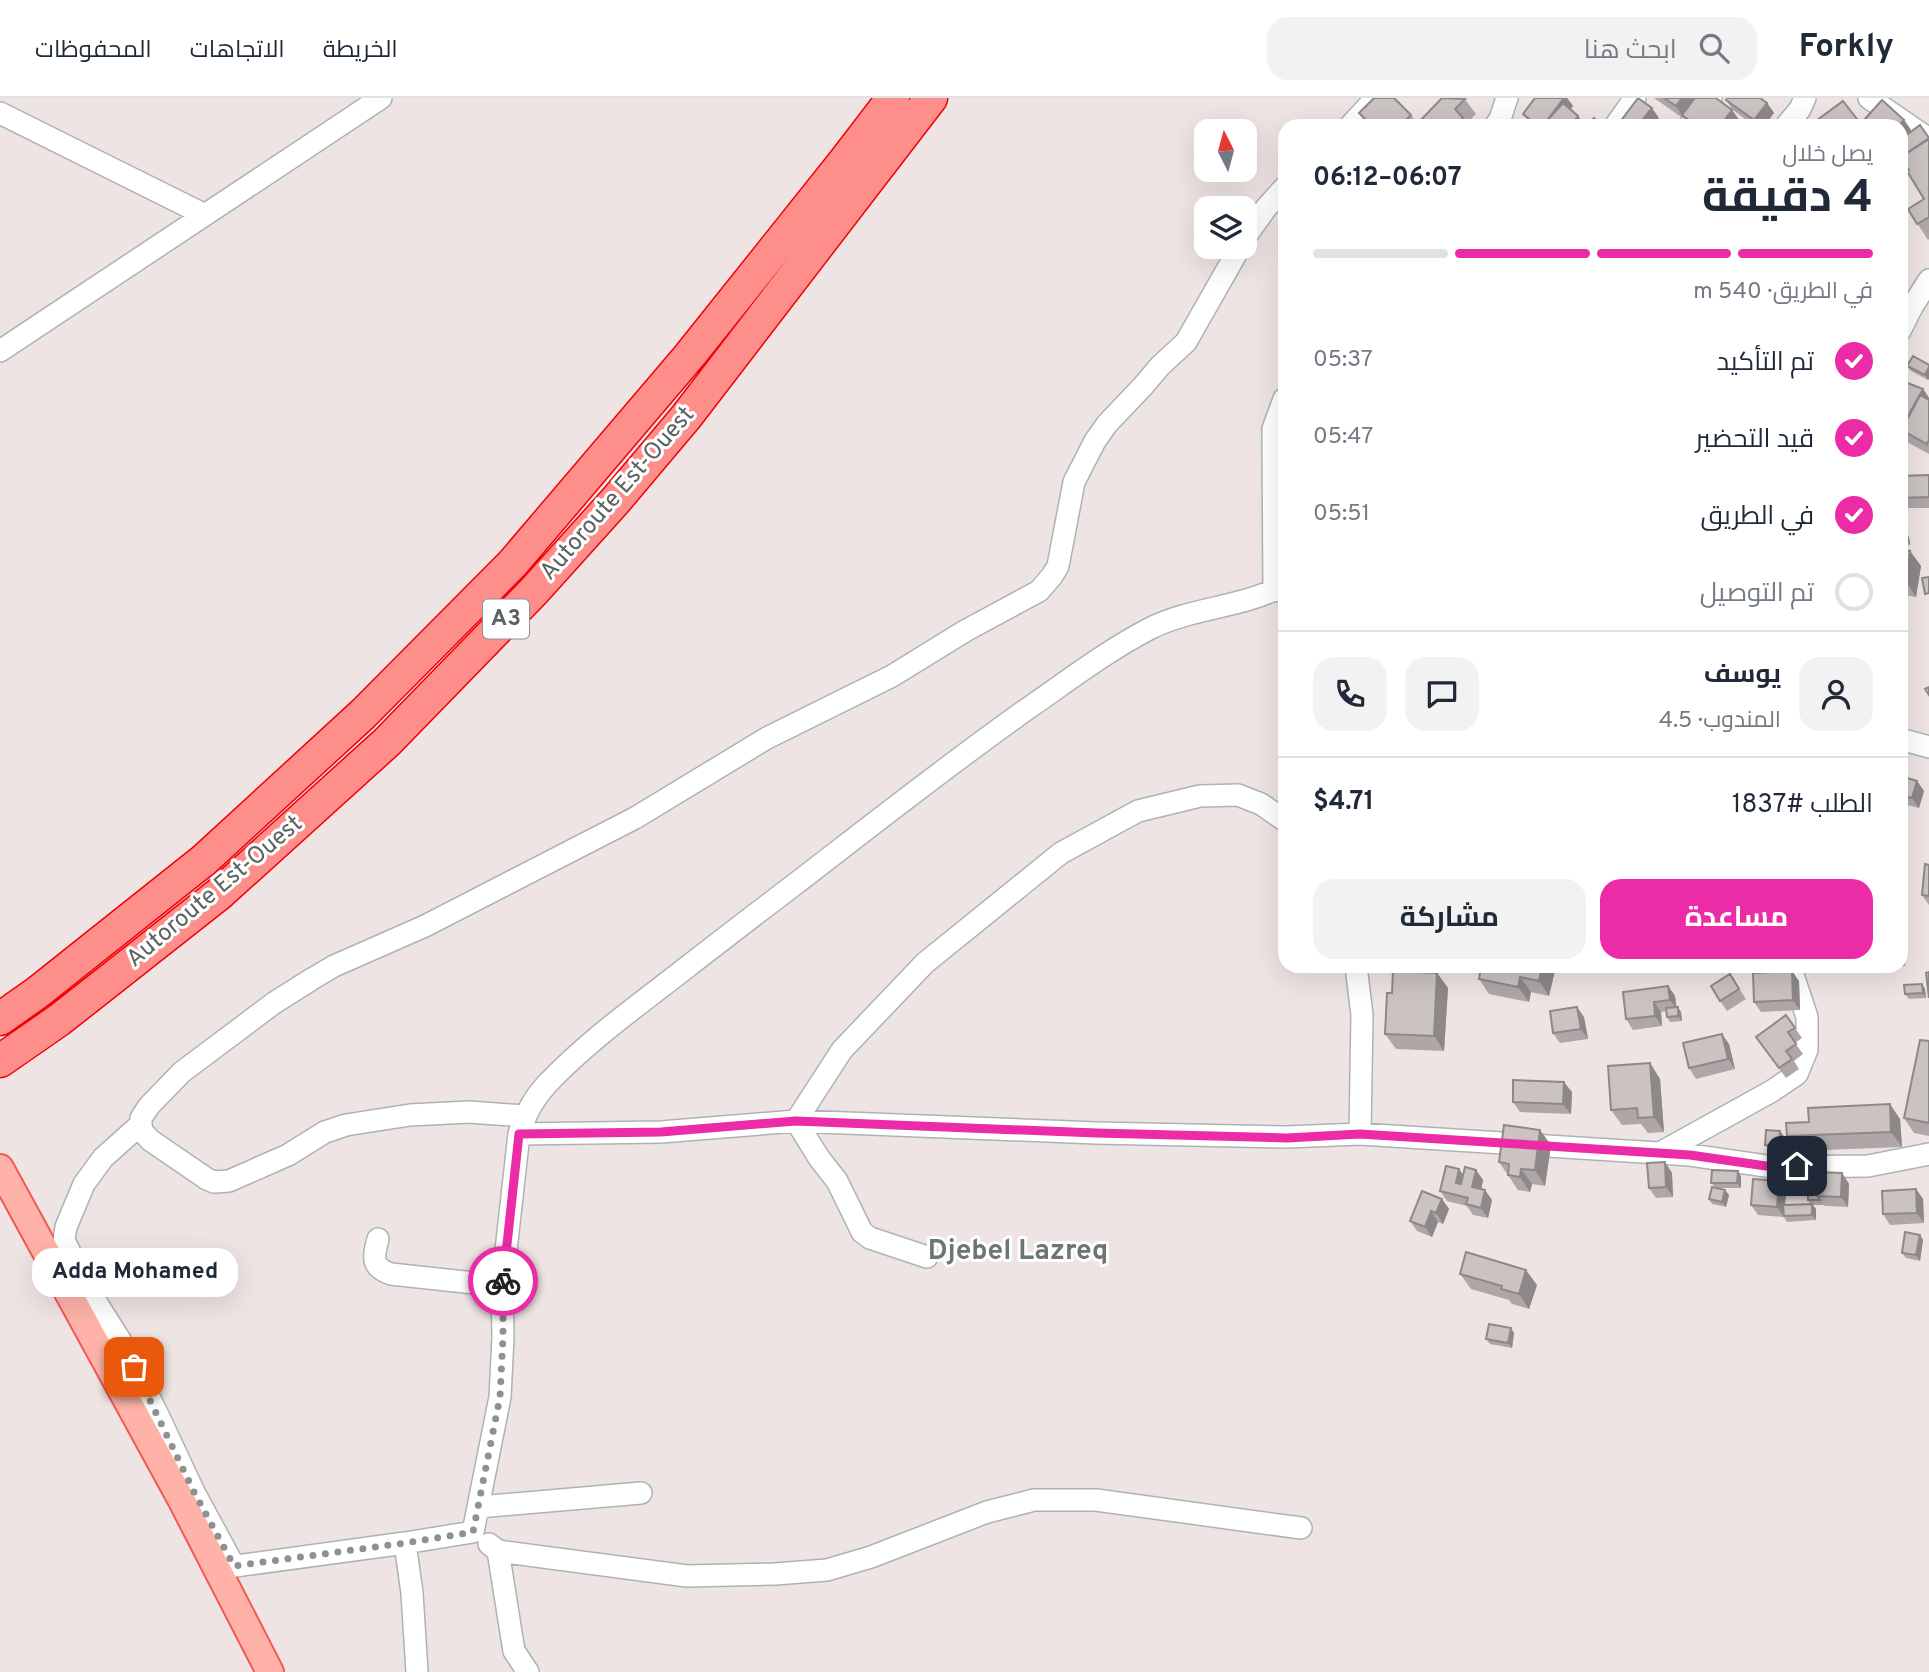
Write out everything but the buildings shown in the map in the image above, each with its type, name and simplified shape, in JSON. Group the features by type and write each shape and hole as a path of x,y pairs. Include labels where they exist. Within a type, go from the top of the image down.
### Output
{"highway":[{"name":"Autoroute Est-Ouest","path":"0,1019 204,860 363,714 513,563 690,355 892,98"},
{"name":"Autoroute Est-Ouest","path":"0,1061 59,1020 219,894 387,742 525,600 616,500 686,417 931,98"}],"main road":[{"path":"0,1168 181,1499 225,1567 270,1672"}],"street":[{"path":"0,351 381,98"},
{"path":"1356,119 1376,98"},
{"path":"1500,119 1507,98"},
{"path":"1620,119 1636,98"},
{"path":"1694,119 1711,98"},
{"path":"1792,119 1805,98"},
{"path":"1869,98 1894,119"},
{"path":"0,113 205,215"},
{"path":"1257,221 1278,195"},
{"path":"1233,259 1186,342 1160,366 1095,441 1074,482 1058,566 1039,590 891,676 767,738 635,818 425,926 334,966 312,979 208,1050 182,1072 149,1106 141,1118 142,1131 150,1140 214,1182 229,1181 288,1155 325,1132 346,1125 410,1115 469,1112 522,1125 661,1132 796,1121 1287,1138 1360,1134 1690,1155 1773,1167 1868,1166 1929,1154"},
{"path":"1908,315 1929,280"},
{"path":"1278,415 1273,429 1278,562"},
{"path":"473,1532 500,1397 502,1286 522,1125 533,1101 547,1084 605,1031 956,760 1077,674 1151,628 1278,588"},
{"path":"1908,741 1929,747"},
{"path":"796,1121 842,1051 925,964 1061,853 1138,811 1200,796 1238,795 1261,804 1278,816"},
{"path":"1357,973 1362,1015 1360,1134"},
{"path":"1658,1154 1772,1091 1797,1074 1807,1050 1807,1017 1792,973"},
{"path":"796,1121 837,1181 862,1232 870,1238 927,1257"},
{"path":"141,1124 103,1158 84,1184 66,1227 64,1240 86,1286 122,1343 159,1415 225,1567 473,1532 498,1550 687,1576 827,1570 871,1557 987,1512 1034,1500 1096,1500 1301,1528"},
{"path":"378,1239 374,1256 377,1266 391,1274 502,1286"},
{"path":"478,1507 641,1493"},
{"path":"405,1543 412,1593 417,1672"},
{"path":"498,1550 514,1651 528,1672"}],"way so far":[{"path":"134,1367 194,1492 234,1566 473,1532 500,1397 503,1281"}],"place":[{"name":"Adda Mohamed","path":"134,1367"}],"district":[{"name":"Djebel Lazreq","path":"1018,1252"}],"route":[{"path":"503,1281 519,1134 661,1132 796,1121 1287,1138 1360,1134 1690,1155 1773,1167 1797,1166"}]}
